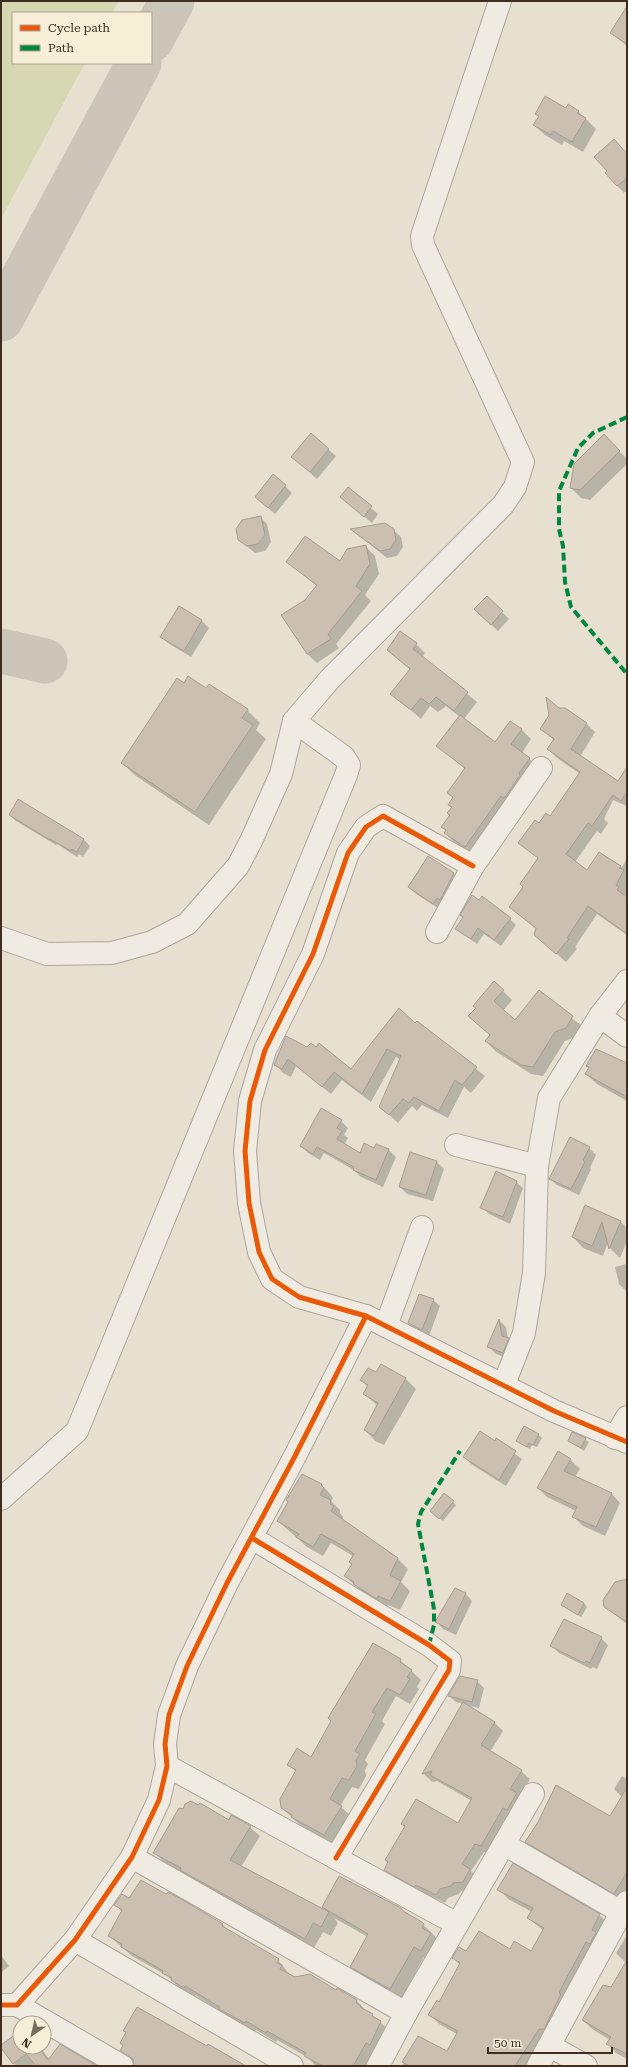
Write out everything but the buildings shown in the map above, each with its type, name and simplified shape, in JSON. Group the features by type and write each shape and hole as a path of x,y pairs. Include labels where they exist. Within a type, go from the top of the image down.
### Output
{"street":[{"path":"1,938 47,954 112,953 152,942 187,924 234,871 251,842 281,774 294,720 330,679 503,505 515,487 522,462 423,245 422,236 453,147 500,1"},
{"path":"1,1499 76,1431 346,775 349,765 344,757 294,720"},
{"path":"437,932 474,866 541,768"},
{"path":"474,866 383,816 366,827 348,853 312,954 265,1050 250,1101 245,1151 249,1203 259,1252 272,1279 299,1297 366,1316 504,1384 554,1411 621,1440 627,1417"},
{"path":"504,1384 524,1333 534,1273 537,1166 549,1098 600,1016 627,981"},
{"path":"600,1016 627,1036"},
{"path":"456,1145 537,1166"},
{"path":"386,1326 422,1227"},
{"path":"122,2066 9,2005 75,1940 132,1856 159,1800 167,1766 165,1744 169,1715 187,1666 227,1583 252,1538 366,1316"},
{"path":"252,1538 429,1645 450,1661 449,1670 336,1858"},
{"path":"167,1766 457,1924"},
{"path":"378,2066 406,2013 533,1794"},
{"path":"504,1844 624,1907 538,2066"},
{"path":"132,1856 406,2013"},
{"path":"75,1940 292,2066"},
{"path":"550,2046 586,2066"}],"green space":[{"path":"1,1 119,1 113,12 12,12 12,64 84,64 1,219"}],"taxiway":[{"path":"152,38 172,1"},
{"path":"1,319 138,64"},
{"path":"1,651 45,661"}],"marked path":[{"path":"627,417 593,433 578,448 559,491 559,529 563,546 565,582 571,607 627,674"},
{"path":"429,1645 434,1625 434,1609 418,1524 421,1512 460,1451"}],"cycle path":[{"path":"473,866 383,816 366,827 348,853 313,954 265,1050 250,1101 245,1151 249,1203 259,1252 272,1279 299,1297 366,1316 554,1411 627,1442"},
{"path":"1,2005 17,2005 75,1940 132,1857 159,1800 167,1766 165,1744 169,1715 187,1666 227,1583 295,1456 366,1316"},
{"path":"252,1538 429,1645 450,1661 449,1670 336,1858"}]}
